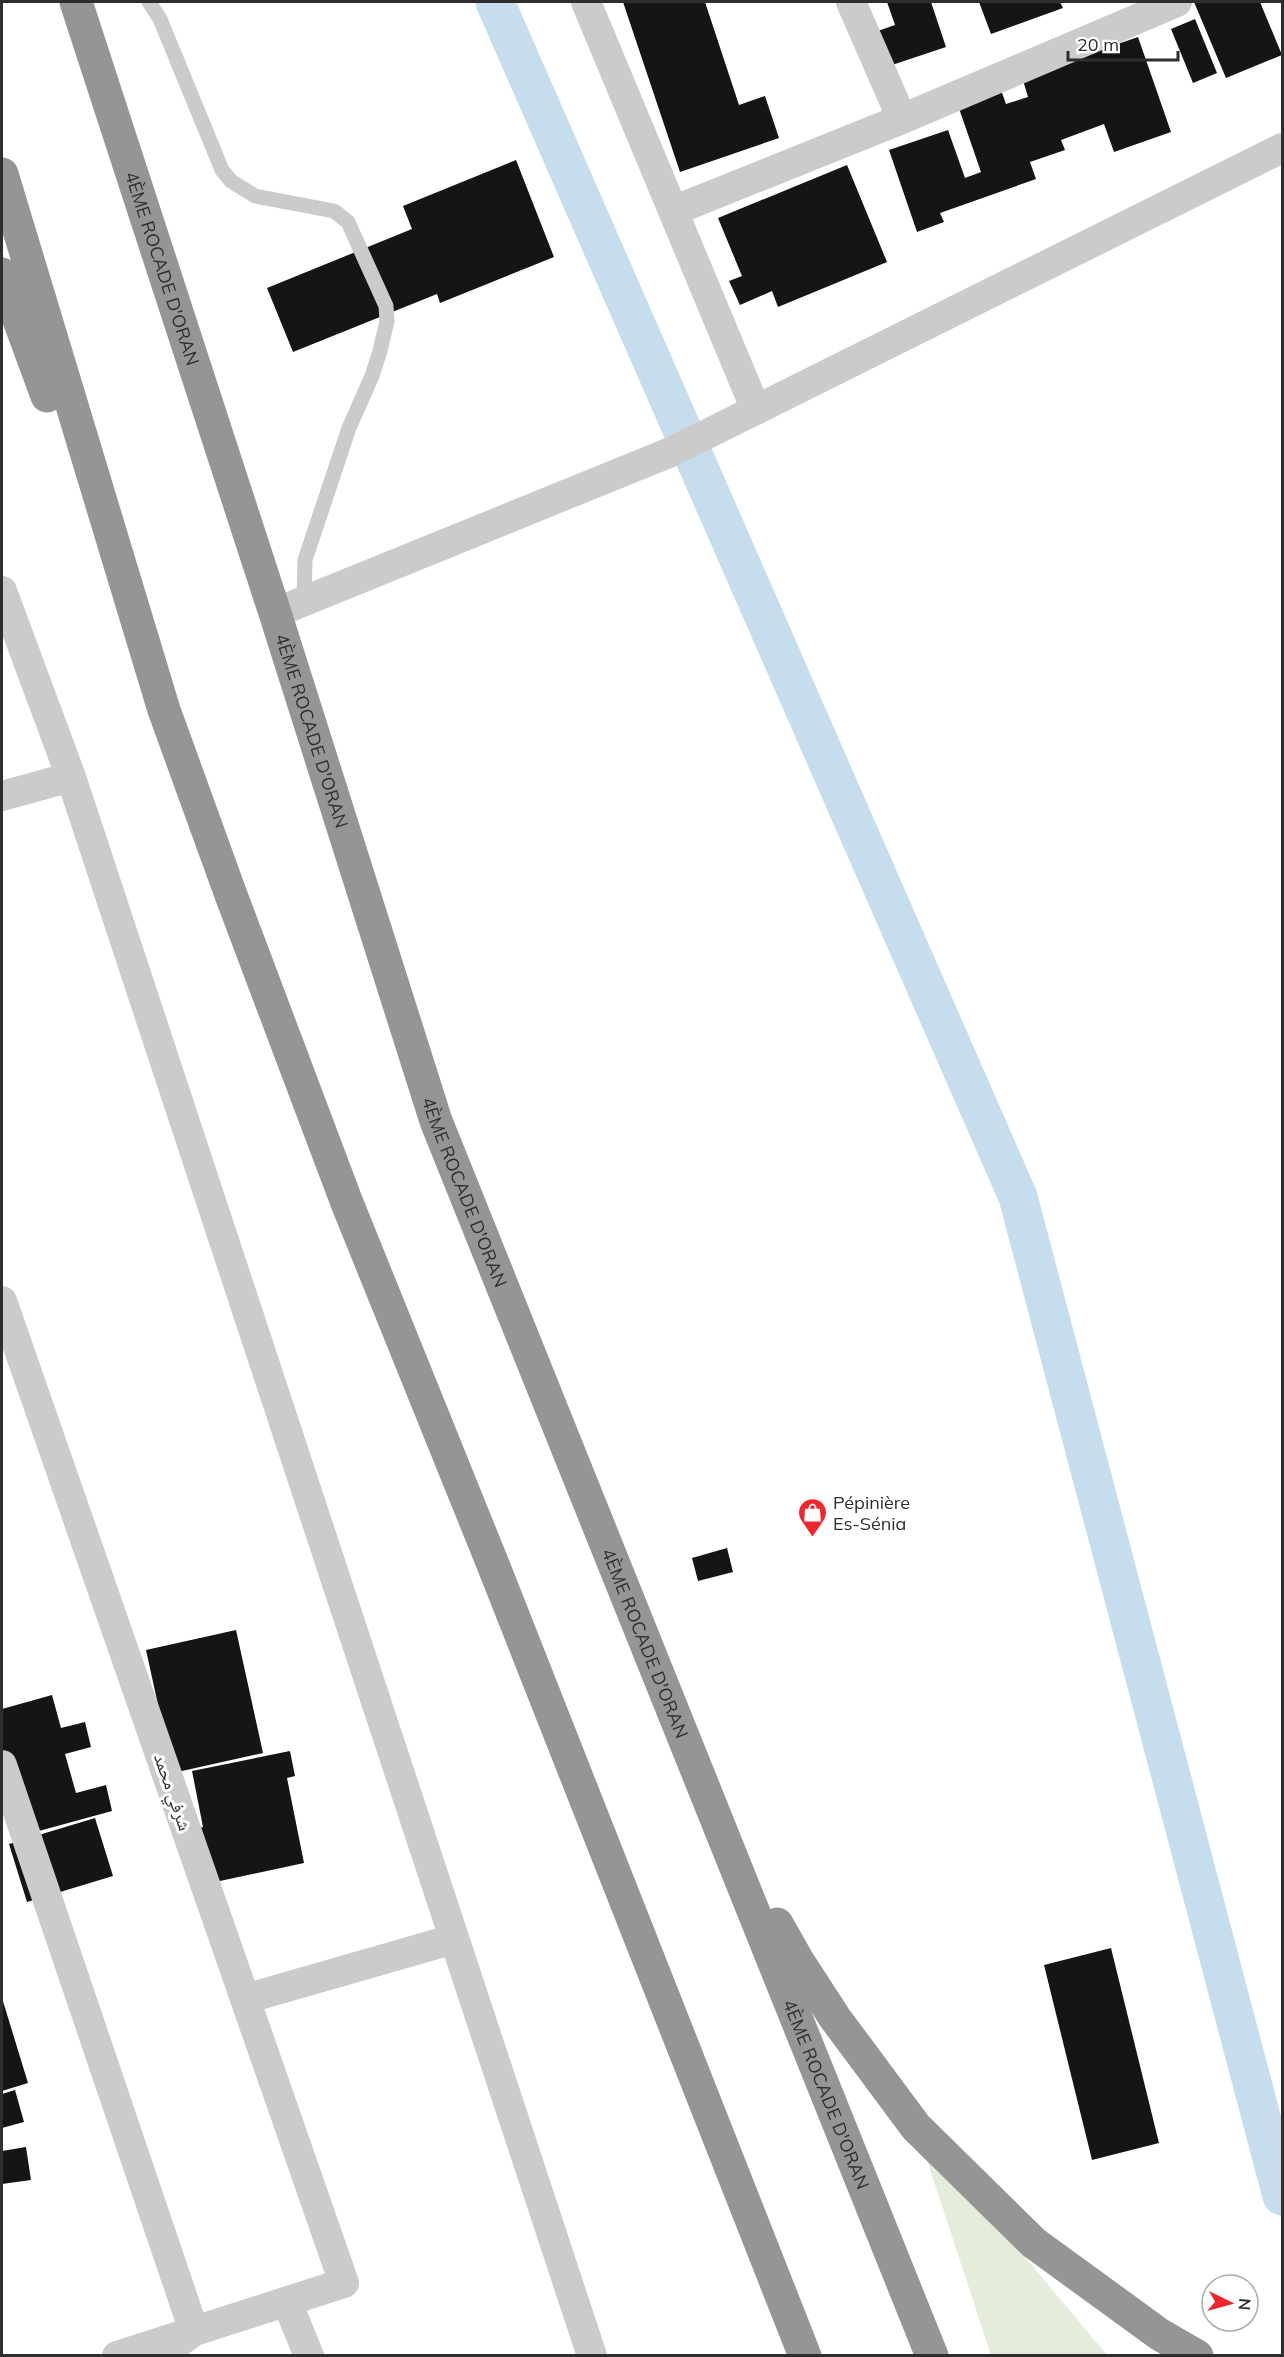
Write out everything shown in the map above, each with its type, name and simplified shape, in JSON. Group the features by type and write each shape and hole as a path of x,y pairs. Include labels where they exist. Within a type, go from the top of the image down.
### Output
{"highway":[{"name":"4ÈME ROCADE D'ORAN","path":"76,2 275,612 436,1120 932,2355"},
{"path":"2,174 164,710"},
{"path":"2,274 347,1203 499,1578 805,2355"},
{"path":"716,1815 798,1961 835,2018 916,2127 1034,2243 1159,2334 1197,2355"}],"street":[{"path":"586,2 756,410"},
{"path":"851,2 902,119"},
{"path":"673,211 902,119 1127,11 1177,2"},
{"path":"275,612 670,453 1282,148"},
{"path":"2,591 70,777 592,2355"},
{"path":"2,796 70,777"},
{"name":"شرفي محمد","path":"2,1301 344,2283 287,2301"},
{"path":"2,1765 194,2331"},
{"path":"245,1999 454,1939"},
{"path":"117,2355 287,2301 309,2355"},
{"path":"161,2355 194,2331"}],"lane":[{"path":"149,2 160,19 222,170 231,181 255,196 334,211 345,218 386,306 387,321 381,351 349,428 305,560 304,599"}],"green space":[{"path":"916,2127 1107,2355 991,2355"}],"building":[{"path":"623,2 705,2 739,105 765,96 779,138 680,172"},
{"path":"887,2 931,2 946,47 880,69 869,34 895,25"},
{"path":"979,2 1060,2 1063,8 991,34"},
{"path":"1194,2 1260,2 1282,55 1226,78"},
{"path":"1195,19 1217,73 1193,83 1171,29"},
{"path":"1138,37 1171,132 1114,152 1104,124 1061,140 1065,150 1030,162 1036,179 940,213 944,222 917,232 889,150 948,130 965,178 981,172 954,94 997,79 1006,104 1028,97 1022,77"},
{"path":"516,160 554,257 440,303 437,294 293,352 267,288 412,229 403,206"},
{"path":"847,165 887,262 778,307 772,291 740,305 729,281 742,276 718,218"},
{"path":"727,1548 733,1572 698,1581 692,1558"},
{"path":"236,1630 263,1753 173,1773 146,1650"},
{"path":"52,1695 61,1728 85,1722 91,1747 65,1754 76,1793 106,1785 112,1811 17,1837 2,1777 2,1709"},
{"path":"290,1751 295,1776 287,1778 304,1863 192,1887 181,1832 203,1827 192,1771"},
{"path":"95,1818 113,1876 27,1902 9,1844"},
{"path":"1111,1948 1159,2143 1092,2160 1044,1965"},
{"path":"2,1998 28,2083 2,2091"},
{"path":"15,2090 24,2122 2,2128 2,2094"},
{"path":"26,2147 31,2180 2,2184 2,2151"}],"waterway":[{"path":"495,2 1018,1197 1282,2196"}],"place":[{"name":"Pépinière Es-Sénia","path":"812,1538"}]}
